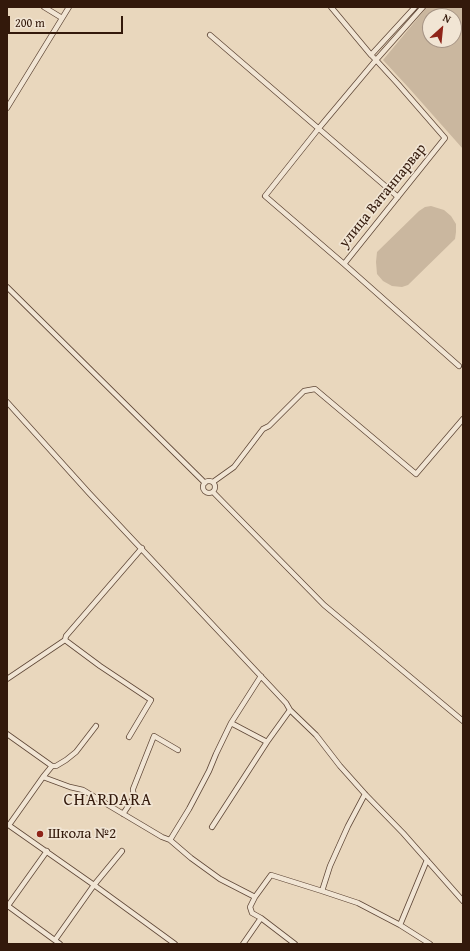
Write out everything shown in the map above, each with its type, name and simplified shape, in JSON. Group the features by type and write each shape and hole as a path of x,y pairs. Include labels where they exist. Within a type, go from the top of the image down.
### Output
{"street":[{"path":"44,7 62,18"},
{"path":"7,108 69,7"},
{"name":"улица Ватанпарвар","path":"331,7 371,55 376,60 445,138 344,264 265,196 376,60"},
{"path":"371,55 415,7"},
{"path":"376,60 423,7"},
{"path":"210,35 398,197"},
{"path":"344,264 460,366"},
{"path":"7,287 205,483"},
{"path":"205,483 210,481 213,482 234,467 263,429 269,426 304,391 315,389 416,474 463,419"},
{"path":"7,402 89,493 286,703 290,710 316,735 340,766 403,833 463,901"},
{"path":"213,482 216,487 213,492"},
{"path":"205,483 203,486 204,490 209,493 213,492 324,605 463,721"},
{"path":"7,679 65,640 66,636 142,548"},
{"path":"65,640 100,666 151,700 129,737"},
{"path":"170,840 189,809 209,771 231,723 261,676"},
{"path":"212,827 267,742 290,710"},
{"path":"231,723 267,742"},
{"path":"96,726 76,752 56,766 52,766 8,825 47,851 175,944"},
{"path":"7,734 52,766"},
{"path":"123,814 133,799 133,787 154,736 178,750"},
{"path":"43,777 83,790 162,837 170,840 191,858 220,879 255,897"},
{"path":"322,891 330,866 348,826 365,794"},
{"path":"47,851 8,907 60,944"},
{"path":"55,940 94,885 122,851"},
{"path":"400,925 427,860"},
{"path":"295,944 261,918 252,913 250,906 271,875 358,903 400,925 430,944"},
{"path":"243,944 261,918"}],"shaded area":[{"path":"463,7 463,149 383,60 422,13 422,48 462,48 462,8 426,8"},
{"path":"431,206 444,210 451,216 456,224 455,239 408,285 402,287 392,286 383,281 377,274 377,252 419,211 425,207"}],"place":[{"name":"Школа №2","path":"40,834"}],"district":[{"name":"CHARDARA","path":"108,801"}]}
